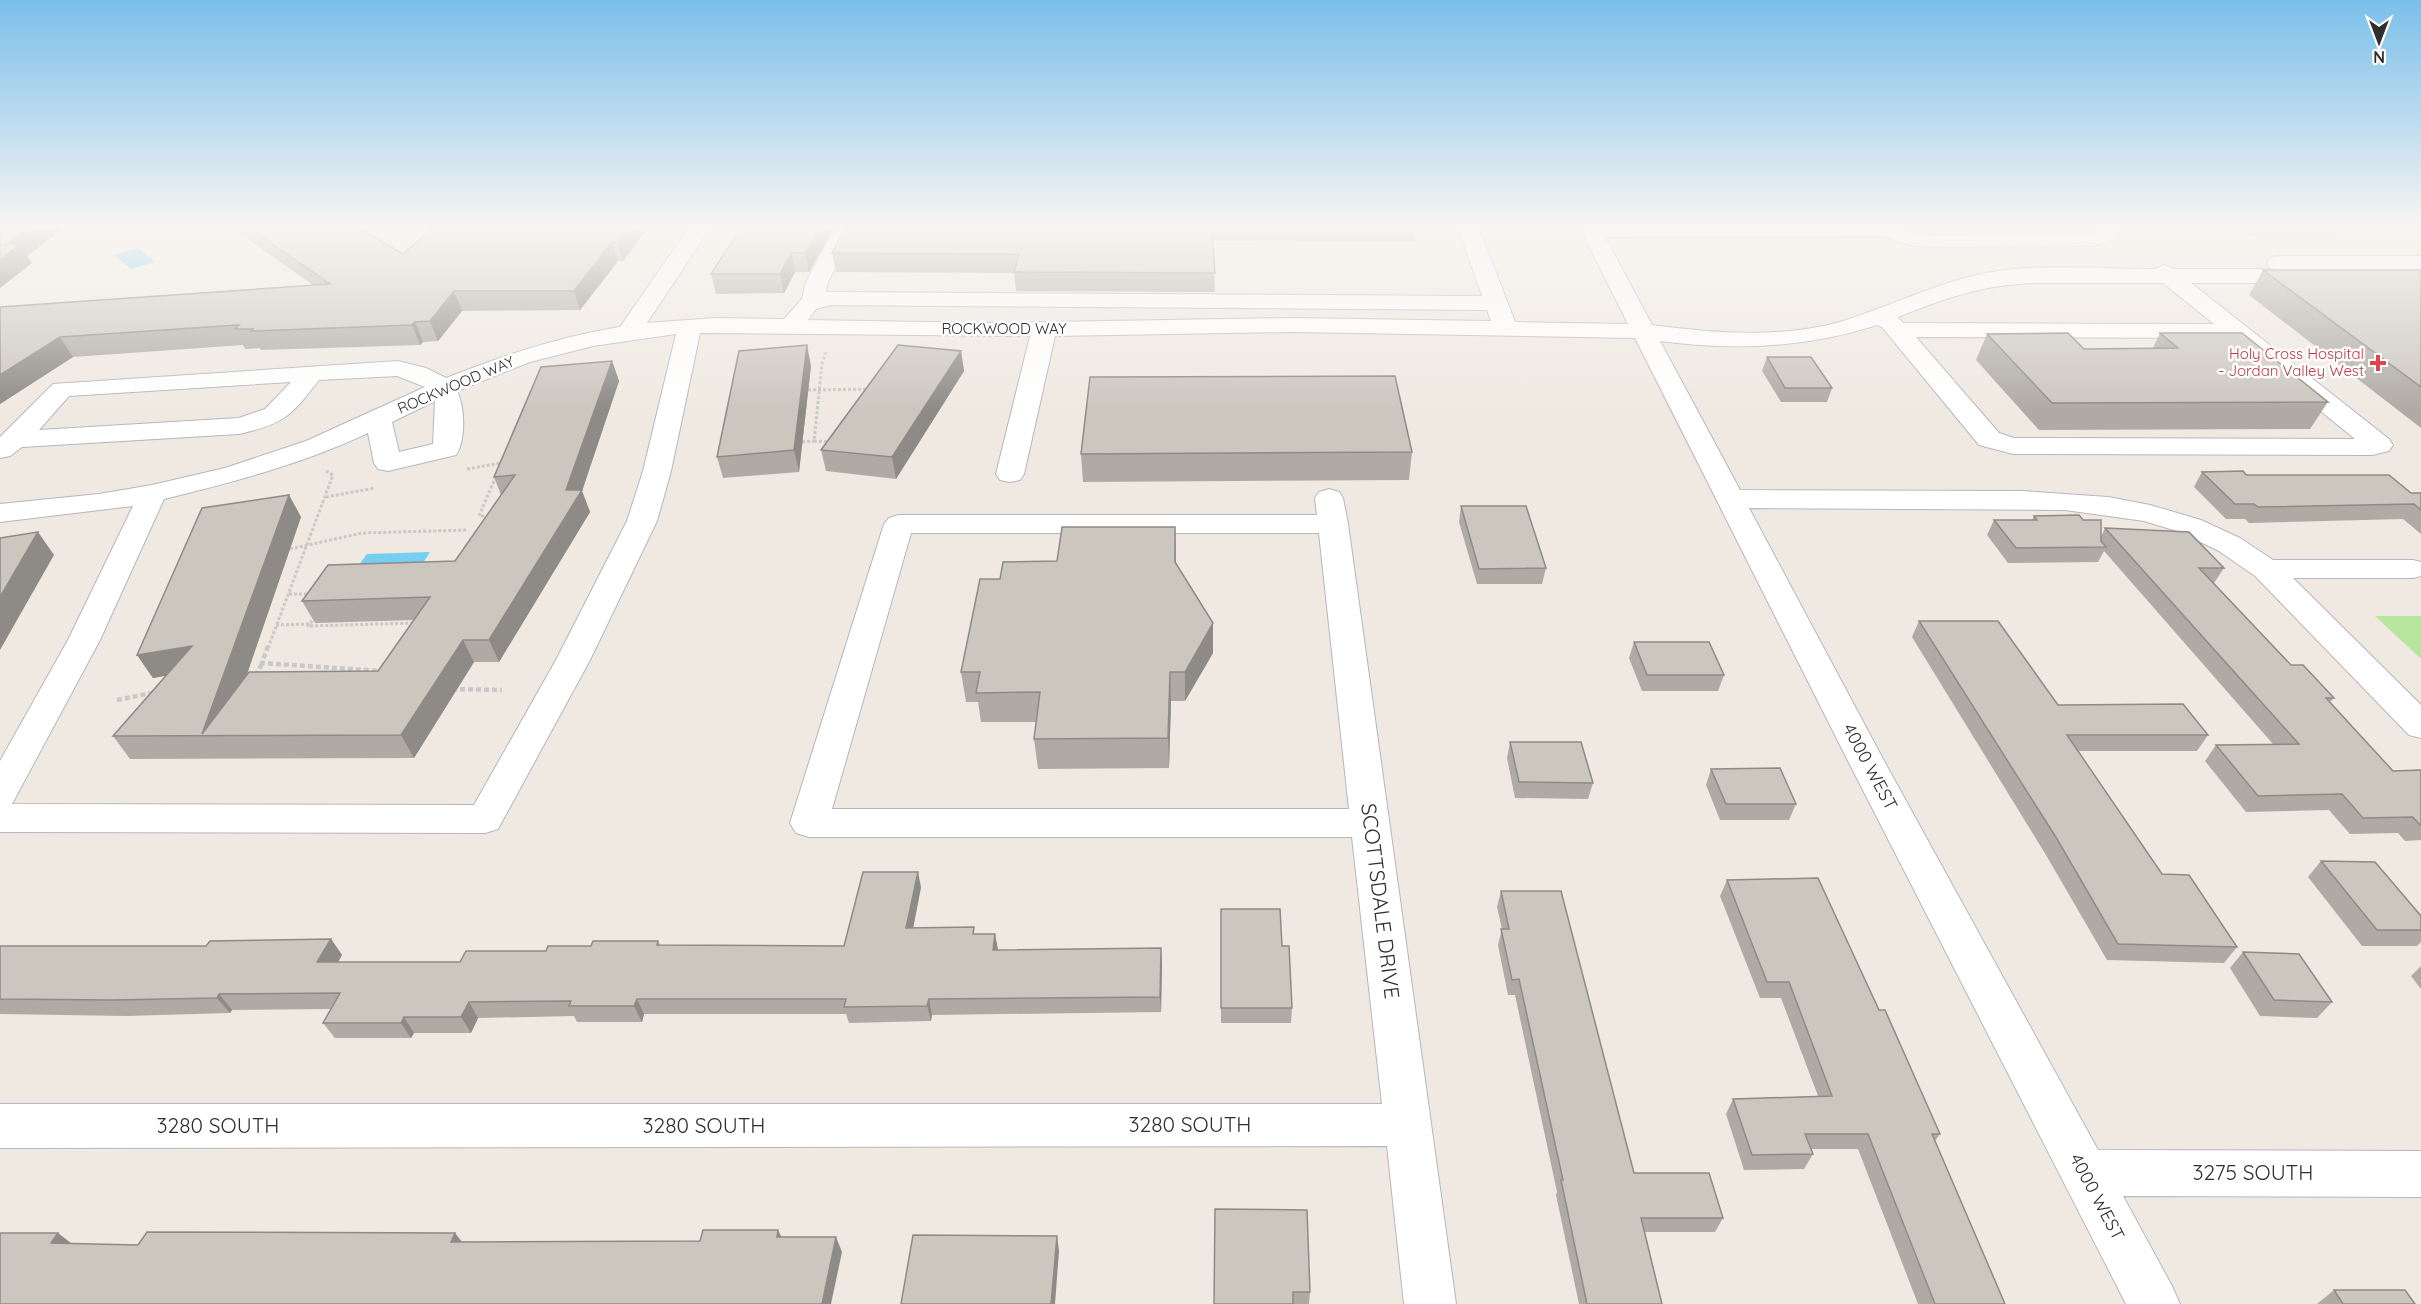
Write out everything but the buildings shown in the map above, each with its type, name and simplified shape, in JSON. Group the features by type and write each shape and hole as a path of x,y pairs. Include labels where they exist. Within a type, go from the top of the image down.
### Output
{"street":[{"path":"629,332 658,289"},
{"path":"812,303 815,289"},
{"path":"1491,289 1506,329"},
{"name":"4000 WEST","path":"1621,289 1865,759 2154,1304"},
{"path":"1643,331 1688,321 1762,321 1810,316 1891,289"},
{"path":"1887,323 1954,289"},
{"path":"1887,323 1980,431 1989,439 2013,446 2372,447 2379,445 2185,289"},
{"path":"791,326 808,304 831,298 1496,303"},
{"path":"1643,331 1692,339 1772,338 1887,323 2237,331"},
{"name":"ROCKWOOD WAY","path":"0,513 99,503 152,494 275,461 316,447 443,388 521,357 555,347 629,332 690,326 1044,330 1293,325 1643,331"},
{"path":"0,818 485,819 573,660 642,521 657,471 690,326"},
{"path":"1010,474 1044,330"},
{"path":"7,444 63,389 398,368 428,375 443,388 450,404 446,449 388,463 378,420"},
{"path":"7,444 255,423 278,414 312,373"},
{"path":"0,794 84,640 145,514 152,494"},
{"path":"1730,499 2074,501 2151,514 2184,523 2213,534 2242,550 2266,569 2421,726"},
{"name":"SCOTTSDALE DRIVE","path":"1370,823 808,823 899,524 1331,511 1408,1125 1430,1304"},
{"path":"2266,569 2413,569"},
{"name":"3280 SOUTH","path":"0,1126 1408,1125"},
{"name":"3275 SOUTH","path":"2085,1173 2421,1173"}],"path":[{"path":"814,441 822,364 828,342"},
{"path":"865,398 877,381"},
{"path":"808,390 820,388 878,390"},
{"path":"802,442 834,442"},
{"path":"487,524 492,516 479,516 501,462"},
{"path":"255,679 333,475 324,470"},
{"path":"290,549 362,533 467,530"},
{"path":"289,594 320,594"},
{"path":"310,624 320,609"},
{"path":"310,624 308,626 417,623 411,633"},
{"path":"276,625 310,624"},
{"path":"262,663 384,671"},
{"path":"445,689 502,690"},
{"path":"117,700 159,692"}],"green space":[{"path":"2375,616 2421,616 2421,658 2420,658"}],"water":[{"path":"430,552 418,571 353,573 367,554"}],"place":[{"name":"Holy Cross Hospital - Jordan Valley West","path":"2378,363"}]}
